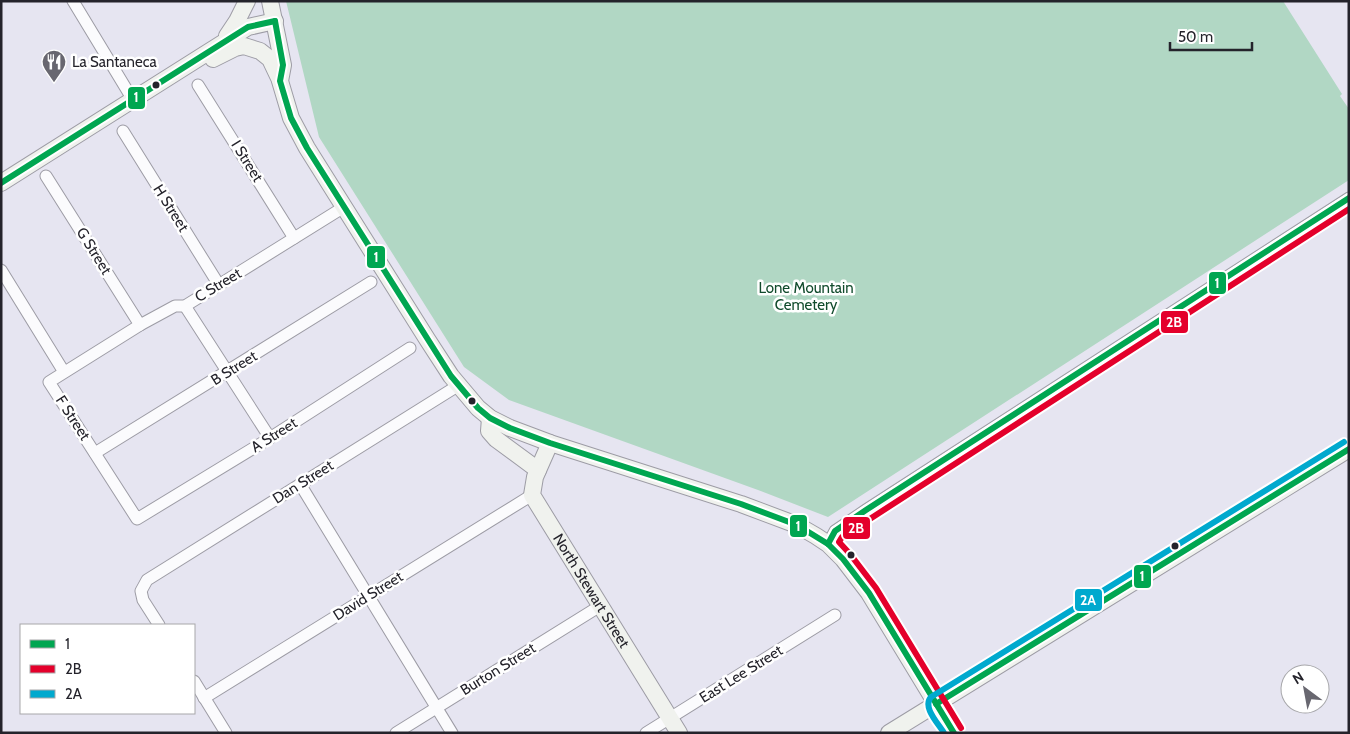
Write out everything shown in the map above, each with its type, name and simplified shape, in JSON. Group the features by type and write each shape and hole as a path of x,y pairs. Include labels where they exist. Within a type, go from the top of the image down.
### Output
{"main road":[{"path":"224,41 247,1"},
{"path":"270,1 283,65 280,81"},
{"path":"1,183 224,41 248,27 275,21"},
{"path":"201,55 214,60 235,48 244,46 260,51 270,59 280,81 291,118 307,148 451,376 478,408 490,418 510,428 550,443 757,510 797,525 828,544 843,559 869,593 954,733"},
{"path":"490,418 489,431 496,439 538,470"},
{"path":"532,495 538,470 550,443"},
{"path":"889,733 1349,449"},
{"name":"North Stewart Street","path":"532,495 678,733"}],"street":[{"path":"73,1 133,100"},
{"name":"I Street","path":"198,85 294,238"},
{"name":"H Street","path":"123,131 219,285"},
{"name":"G Street","path":"46,176 140,325"},
{"path":"828,544 835,531 866,510 1349,198"},
{"name":"C Street","path":"64,372 140,325 175,306 185,306 344,207"},
{"name":"F Street","path":"1,270 64,372 49,382 137,519"},
{"name":"B Street","path":"96,454 371,282"},
{"path":"185,306 270,438"},
{"name":"A Street","path":"137,519 270,438 410,348"},
{"name":"Dan Street","path":"158,624 143,600 141,591 147,580 459,385"},
{"path":"300,484 452,733"},
{"name":"David Street","path":"204,698 532,495"},
{"name":"Burton Street","path":"396,733 600,606"},
{"name":"East Lee Street","path":"646,733 836,615"},
{"path":"195,683 226,733"}],"green space":[{"name":"Lone Mountain Cemetery","path":"286,1 1283,1 1342,94 1340,96 1349,109 1349,180 828,517 509,400 464,367 319,137"}],"transit line":[{"name":"1","path":"275,21 283,65 280,81 291,118 307,148 451,376 478,408 490,418 510,428 550,443 741,504 797,525 828,544 843,559 869,593 954,733"},
{"name":"1","path":"1,183 248,27 275,21"},
{"name":"1","path":"828,544 835,531 866,510 1349,198"},
{"name":"2B","path":"961,728 876,588 839,542 842,537 1349,209"},
{"name":"2A","path":"944,733 928,705 931,697 1344,442"},
{"name":"1","path":"936,704 1349,449"}],"place":[{"name":"La Santaneca","path":"54,83"}]}
